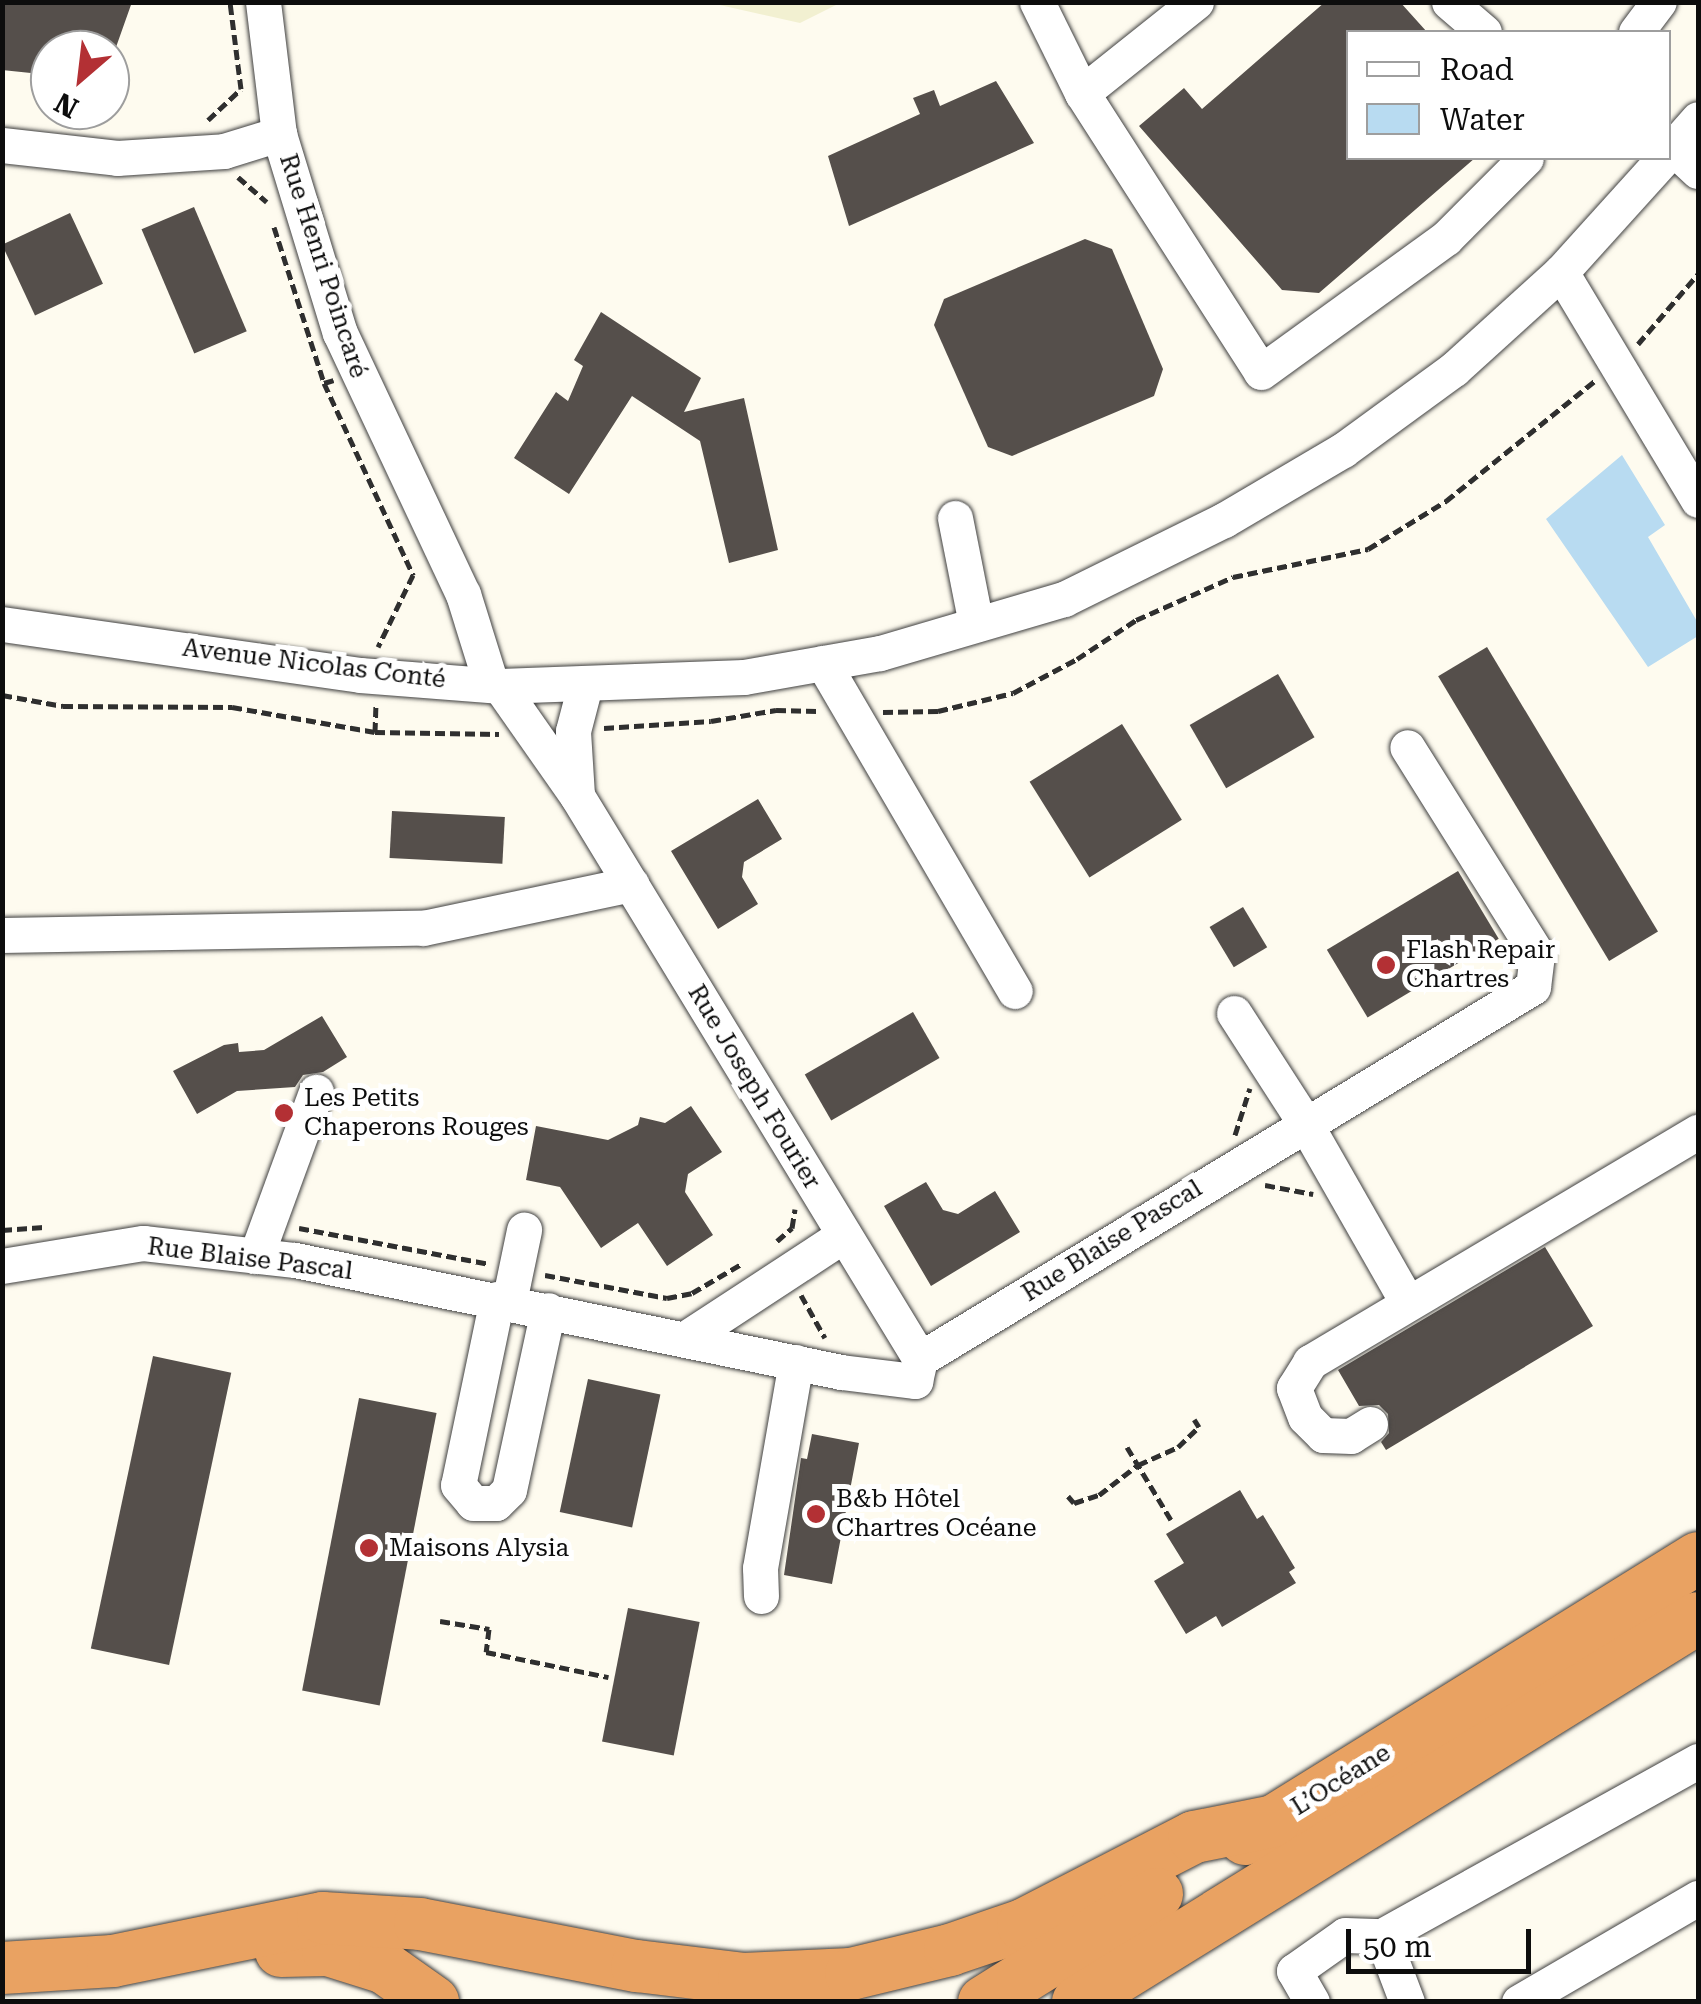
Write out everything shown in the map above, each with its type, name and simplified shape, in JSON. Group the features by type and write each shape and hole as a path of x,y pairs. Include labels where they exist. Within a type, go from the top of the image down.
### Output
{"highway":[{"name":"L’Océane","path":"984,2002 1698,1558"},
{"name":"L’Océane","path":"1078,2002 1698,1618"},
{"path":"2,1968 114,1961 323,1918 420,1924 637,1966 744,1978 851,1974 950,1950 1023,1926 1194,1837 1274,1821"},
{"path":"46,2002 121,1992 261,1951 312,1950 328,1950 386,1968 433,2002"}],"street":[{"name":"Rue Henri Poincaré","path":"263,2 279,134 340,332 463,594 496,685"},
{"path":"1037,2 1082,93 1261,372 1446,238 1524,160"},
{"path":"1082,93 1196,2"},
{"path":"1448,2 1482,30"},
{"path":"1638,30 1659,2"},
{"name":"Avenue Nicolas Conté","path":"2,624 378,676 496,685 585,685 744,677 822,663 880,652 1064,599 1224,520 1343,450 1454,369 1561,272 1676,157 1698,119"},
{"path":"2,145 117,158 224,150 279,134"},
{"path":"1561,272 1698,500"},
{"path":"956,518 976,624"},
{"path":"822,663 1015,992"},
{"name":"Rue Joseph Fourier","path":"496,685 577,796 844,1234 918,1370"},
{"name":"Rue Joseph Fourier","path":"577,796 573,731 585,685"},
{"name":"Rue Blaise Pascal","path":"2,1266 143,1242 507,1290 548,1310 796,1362 918,1370 1305,1123 1533,986 1538,954 1407,746"},
{"path":"2,935 423,928 630,884"},
{"path":"1234,1013 1305,1123 1407,1302"},
{"path":"256,1256 316,1092"},
{"path":"1370,1424 1350,1436 1323,1435 1305,1417 1294,1388 1310,1362 1698,1132"},
{"path":"524,1230 458,1485 472,1503 496,1503 509,1490 548,1310"},
{"path":"685,1339 844,1234"},
{"path":"762,1596 760,1568 796,1362"},
{"path":"1312,2002 1294,1971 1345,1935 1382,1936 1698,1761"},
{"path":"1518,2002 1698,1898"},
{"path":"1382,1936 1407,2002"}],"path":[{"path":"198,124 213,119 241,89 230,2"},
{"path":"324,383 412,574 378,646 375,732"},
{"path":"1262,1184 1319,1195 1339,1183"},
{"path":"772,1246 792,1228 796,1204"},
{"path":"268,1222 507,1290 667,1298 692,1293 756,1255"},
{"path":"2,1230 44,1227"},
{"path":"1068,1496 1074,1503 1099,1495 1138,1465 1178,1447 1200,1427 1194,1419"},
{"path":"1126,1447 1171,1520"},
{"path":"440,1622 490,1629 486,1652 608,1677"}],"shaded area":[{"path":"711,3 840,3 800,23"}],"water":[{"path":"1622,455 1665,525 1648,537 1698,623 1698,636 1648,667 1546,519"}],"building":[{"path":"2,2 132,2 122,30 30,30 30,73 2,70"},
{"path":"1325,2 1400,2 1425,30 1346,30 1346,160 1473,160 1319,293 1282,290 1139,126 1184,88 1202,109"},
{"path":"996,81 1034,143 849,226 828,156 920,114 913,98 934,90 940,106"},
{"path":"194,207 247,331 194,354 142,229"},
{"path":"70,213 103,284 35,315 2,245"},
{"path":"1085,239 1112,249 1163,369 1154,396 1012,456 988,447 934,325 944,299"},
{"path":"601,312 701,378 684,412 744,398 778,550 729,563 700,441 632,396 569,494 514,458 556,392 568,401 583,366 574,360"},
{"path":"1487,647 1658,932 1609,961 1438,676"},
{"path":"1278,674 1314,737 1226,788 1190,725"},
{"path":"1122,724 1182,820 1089,878 1030,782"},
{"path":"758,799 782,839 744,862 742,877 758,904 718,929 671,851"},
{"path":"392,811 505,817 502,864 390,858"},
{"path":"1458,871 1499,939 1368,1018 1327,950"},
{"path":"1243,907 1267,947 1234,967 1210,927"},
{"path":"913,1012 940,1058 831,1120 805,1074"},
{"path":"322,1016 347,1057 323,1072 303,1075 295,1087 237,1091 197,1114 173,1071 224,1045 238,1043 239,1052 264,1050"},
{"path":"691,1106 722,1152 688,1174 685,1192 713,1235 667,1266 638,1223 601,1248 560,1187 526,1180 536,1126 608,1140 638,1125 640,1117 665,1123"},
{"path":"926,1182 943,1210 958,1214 995,1191 1020,1232 931,1286 884,1206"},
{"path":"1545,1247 1593,1326 1386,1450 1381,1442 1389,1433 1388,1414 1379,1405 1359,1406 1338,1370"},
{"path":"153,1356 231,1373 169,1665 91,1648"},
{"path":"588,1379 660,1394 632,1527 560,1512"},
{"path":"359,1398 437,1413 380,1706 302,1691"},
{"path":"812,1434 859,1443 832,1584 784,1575 801,1458 807,1459"},
{"path":"1240,1490 1257,1519 1263,1515 1295,1568 1289,1572 1296,1583 1222,1627 1216,1616 1186,1634 1154,1581 1184,1563 1166,1534"},
{"path":"628,1608 700,1622 674,1755 602,1742"}],"place":[{"name":"Flash Repair Chartres","path":"1386,965"},
{"name":"Les Petits Chaperons Rouges","path":"284,1113"},
{"name":"B&b Hôtel Chartres Océane","path":"816,1514"},
{"name":"Maisons Alysia","path":"369,1548"}]}
